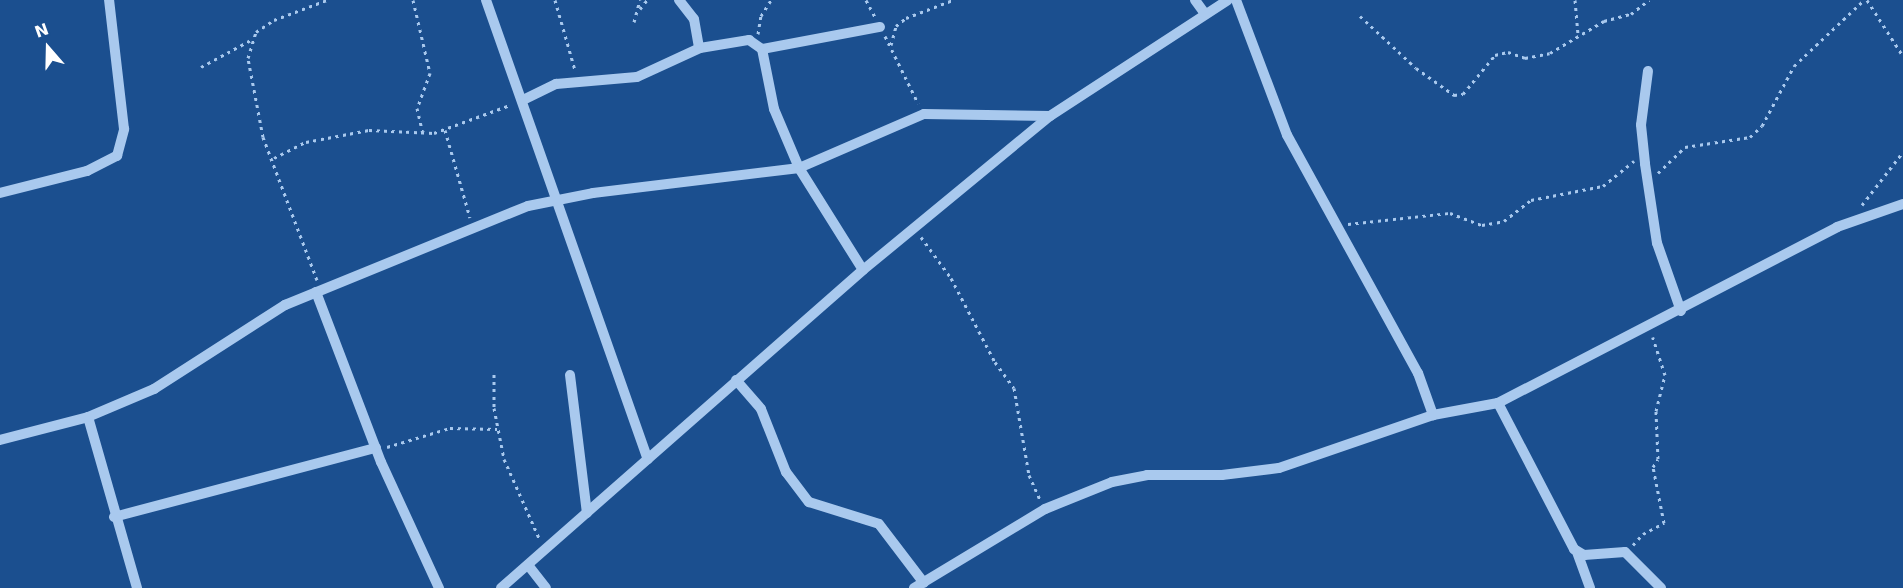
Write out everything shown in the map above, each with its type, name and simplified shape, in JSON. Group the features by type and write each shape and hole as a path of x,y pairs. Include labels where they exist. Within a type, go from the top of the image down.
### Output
{"street":[{"path":"0,193 87,171 117,156 124,129 109,0"},
{"path":"486,0 648,459"},
{"path":"679,0 694,19 699,48"},
{"path":"1195,0 1205,14"},
{"path":"501,588 863,270 1050,116 1228,0"},
{"path":"1236,0 1256,43 1269,97 1418,373 1433,415"},
{"path":"522,99 546,87 637,76 699,48 736,40 759,47 880,27"},
{"path":"759,47 771,99 799,168 863,270"},
{"path":"1648,71 1641,125 1644,156 1657,243 1681,311"},
{"path":"0,440 88,417 154,388 285,305 474,226 557,199 799,168 924,114 1050,116"},
{"path":"736,380 761,409 786,472 809,502 879,524 919,585 1045,509 1102,485 1147,475 1222,475 1279,468 1433,415 1498,403 1650,328 1847,222 1903,204"},
{"path":"318,291 377,450 439,588"},
{"path":"570,375 587,513"},
{"path":"1498,403 1577,552 1590,588"},
{"path":"88,417 114,517 137,588"},
{"path":"114,517 377,450"},
{"path":"1577,552 1614,550 1629,555 1661,588"},
{"path":"528,565 546,588"}],"path":[{"path":"201,68 252,39 274,20 327,0"},
{"path":"413,0 430,73 417,108 424,133"},
{"path":"555,0 577,82"},
{"path":"639,11 640,0"},
{"path":"634,22 647,0"},
{"path":"759,47 761,16 771,0"},
{"path":"866,0 924,114"},
{"path":"890,47 896,27 906,18 953,0"},
{"path":"1575,0 1578,35"},
{"path":"1360,16 1416,68 1454,94 1466,94 1496,55 1508,52 1536,57 1604,21 1623,18 1648,0"},
{"path":"1648,179 1685,147 1750,137 1762,126 1794,66 1865,0 1903,56"},
{"path":"252,39 250,82 263,137 274,158 318,291"},
{"path":"274,158 306,142 369,130 424,133 445,130 522,99"},
{"path":"445,130 474,226"},
{"path":"1847,222 1878,189 1903,152"},
{"path":"1338,226 1450,213 1482,225 1504,221 1531,200 1603,186 1644,156"},
{"path":"913,229 951,278 995,362 1014,388 1029,475 1045,509"},
{"path":"1629,555 1638,538 1664,523 1653,467 1658,459 1656,411 1665,375 1650,328"},
{"path":"494,375 497,429 508,470 528,506 543,552"},
{"path":"377,450 450,428 497,429"}]}
